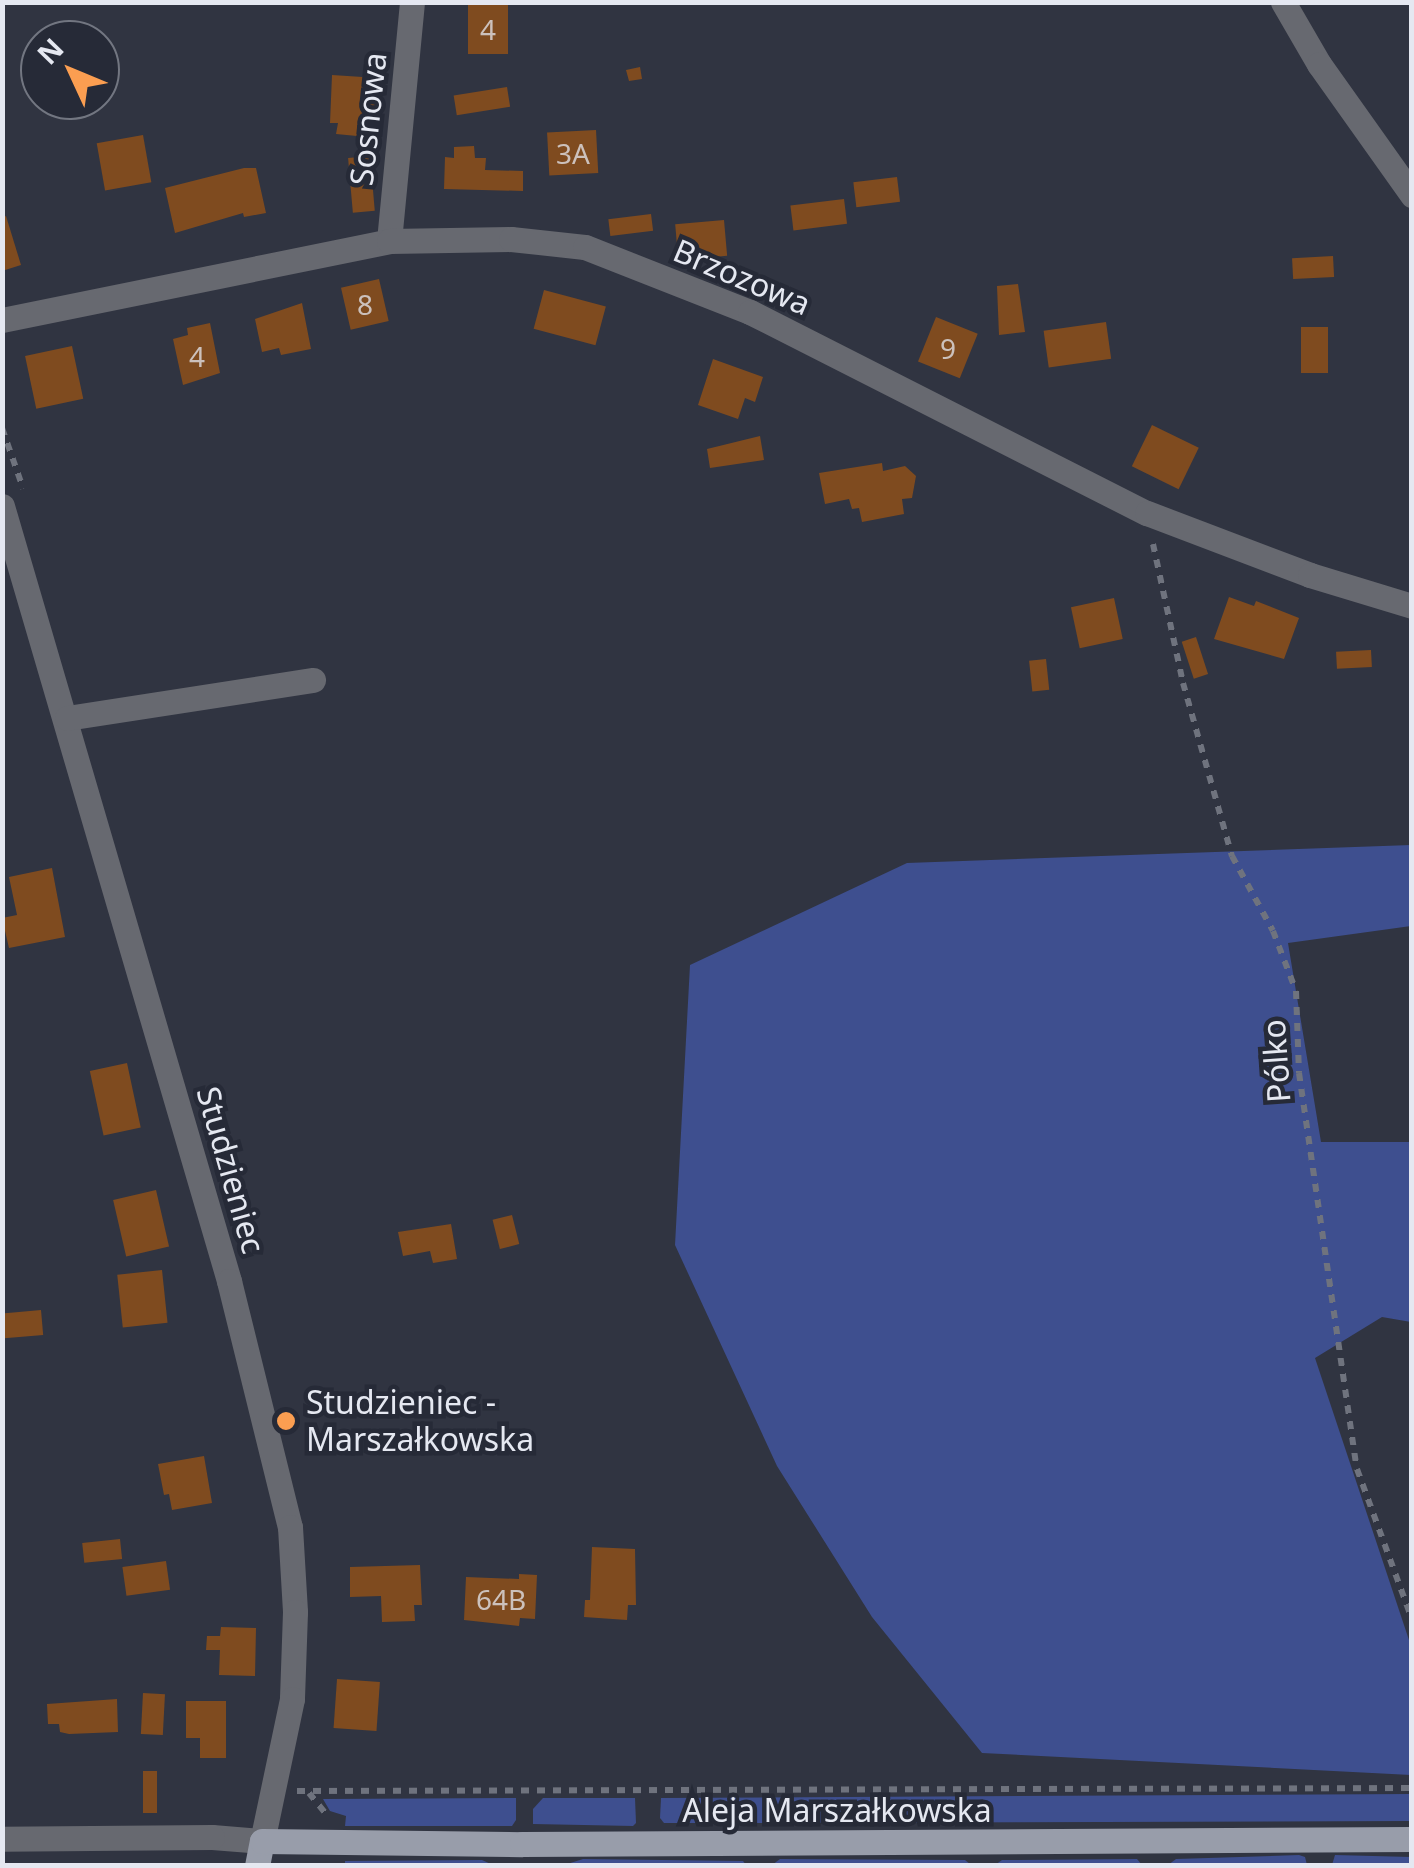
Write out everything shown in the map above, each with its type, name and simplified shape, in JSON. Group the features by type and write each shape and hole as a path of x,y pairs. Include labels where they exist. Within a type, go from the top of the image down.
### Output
{"main road":[{"name":"Aleja Marszałkowska","path":"260,1853 524,1855 1412,1839"}],"street":[{"name":"Sosnowa","path":"389,241 412,2"},
{"path":"1282,2 1320,64 1412,195"},
{"name":"Brzozowa","path":"2,320 389,241 512,239 585,247 750,312 1147,512 1310,575 1412,606"},
{"name":"Studzieniec","path":"2,506 229,1282 290,1527 295,1612 292,1699 260,1853"},
{"path":"67,718 314,680"},
{"path":"2,1839 226,1837 260,1853"}],"path":[{"name":"Pólko","path":"1147,512 1183,683 1232,856 1273,931 1296,991 1302,1091 1357,1469 1412,1619"},
{"path":"276,1789 444,1794 1412,1788"}],"shaded area":[{"path":"1411,845 1411,926 1288,943 1321,1142 1411,1142 1411,1322 1382,1317 1315,1358 1411,1646 1411,1775 982,1753 872,1617 777,1466 675,1245 690,965 907,863"},
{"path":"1412,1794 1411,1821 664,1823 660,1818 661,1798"},
{"path":"516,1798 516,1820 512,1826 345,1826 346,1816 330,1811 323,1799"},
{"path":"543,1798 635,1798 636,1823 533,1824 533,1809"},
{"path":"1335,1855 1411,1857 1411,1865 1332,1865"},
{"path":"1305,1857 1307,1865 1168,1865 1176,1859"},
{"path":"583,1859 743,1861 746,1865 564,1865"},
{"path":"780,1859 965,1860 970,1864 772,1865"},
{"path":"1137,1859 1142,1865 995,1865 1002,1860"},
{"path":"482,1860 493,1865 345,1865 345,1861"}],"building":[{"path":"468,5 508,5 508,54 468,54"},
{"path":"640,67 642,79 629,81 626,70"},
{"path":"332,75 378,78 375,126 357,125 357,136 336,134 338,123 330,123"},
{"path":"507,87 510,107 457,115 454,95"},
{"path":"596,130 598,173 549,176 547,133"},
{"path":"143,135 151,182 105,190 97,143"},
{"path":"474,146 475,158 486,158 485,170 523,171 523,191 444,189 445,157 454,158 454,147"},
{"path":"370,156 375,211 353,213 348,158"},
{"path":"256,168 266,213 244,217 243,213 175,233 165,188"},
{"path":"897,177 900,202 856,207 853,182"},
{"path":"844,199 847,224 793,230 790,206"},
{"path":"651,214 653,231 610,236 608,219"},
{"path":"6,216 21,265 2,271 2,218"},
{"path":"724,220 727,256 678,260 675,224"},
{"path":"1333,256 1334,277 1293,279 1292,258"},
{"path":"379,279 389,321 351,330 341,288"},
{"path":"1018,284 1025,332 999,335 997,286"},
{"path":"544,290 606,307 595,345 534,329"},
{"path":"302,303 311,349 281,355 279,348 262,352 255,319"},
{"path":"936,317 978,334 960,378 918,362"},
{"path":"1106,322 1111,359 1049,367 1044,331"},
{"path":"210,323 220,373 183,385 173,339 188,335 187,328"},
{"path":"1301,327 1328,327 1328,373 1301,373"},
{"path":"72,346 83,399 36,409 25,356"},
{"path":"713,359 763,377 755,402 745,398 738,419 698,405"},
{"path":"1152,425 1199,448 1179,489 1132,466"},
{"path":"760,436 764,460 710,468 707,449"},
{"path":"882,463 883,471 905,466 916,476 912,498 902,499 904,514 862,522 859,508 852,509 849,499 825,504 819,473"},
{"path":"1229,597 1254,606 1256,601 1299,618 1284,659 1214,639"},
{"path":"1114,598 1123,639 1080,648 1071,607"},
{"path":"1196,637 1208,674 1194,679 1182,642"},
{"path":"1371,650 1372,667 1337,669 1336,652"},
{"path":"1046,659 1049,690 1032,692 1029,661"},
{"path":"52,868 65,937 9,948 2,918 17,915 9,877"},
{"path":"127,1063 141,1128 104,1135 90,1071"},
{"path":"156,1190 169,1247 126,1256 113,1200"},
{"path":"512,1215 519,1244 500,1249 493,1220"},
{"path":"451,1224 457,1259 433,1263 430,1251 403,1256 398,1232"},
{"path":"162,1270 168,1323 123,1327 117,1275"},
{"path":"41,1310 43,1335 4,1338 2,1313"},
{"path":"204,1456 212,1503 172,1510 169,1494 164,1495 158,1464"},
{"path":"120,1539 122,1559 84,1563 82,1543"},
{"path":"592,1547 635,1549 636,1605 628,1605 627,1620 584,1617 585,1600 590,1600"},
{"path":"166,1561 170,1590 126,1596 122,1567"},
{"path":"420,1565 422,1605 414,1605 415,1621 382,1622 381,1596 350,1597 350,1567"},
{"path":"519,1574 537,1575 535,1619 520,1618 519,1626 464,1620 466,1577 519,1579"},
{"path":"221,1627 256,1628 255,1676 219,1675 220,1650 206,1650 207,1636 220,1636"},
{"path":"337,1679 380,1682 376,1731 334,1728"},
{"path":"143,1693 165,1694 163,1735 141,1734"},
{"path":"117,1699 118,1732 69,1734 60,1732 59,1724 48,1724 47,1704"},
{"path":"186,1701 226,1701 226,1758 200,1758 200,1738 186,1738"},
{"path":"143,1771 157,1771 157,1813 143,1813"}],"place":[{"name":"Studzieniec - Marszałkowska","path":"286,1421"}]}
